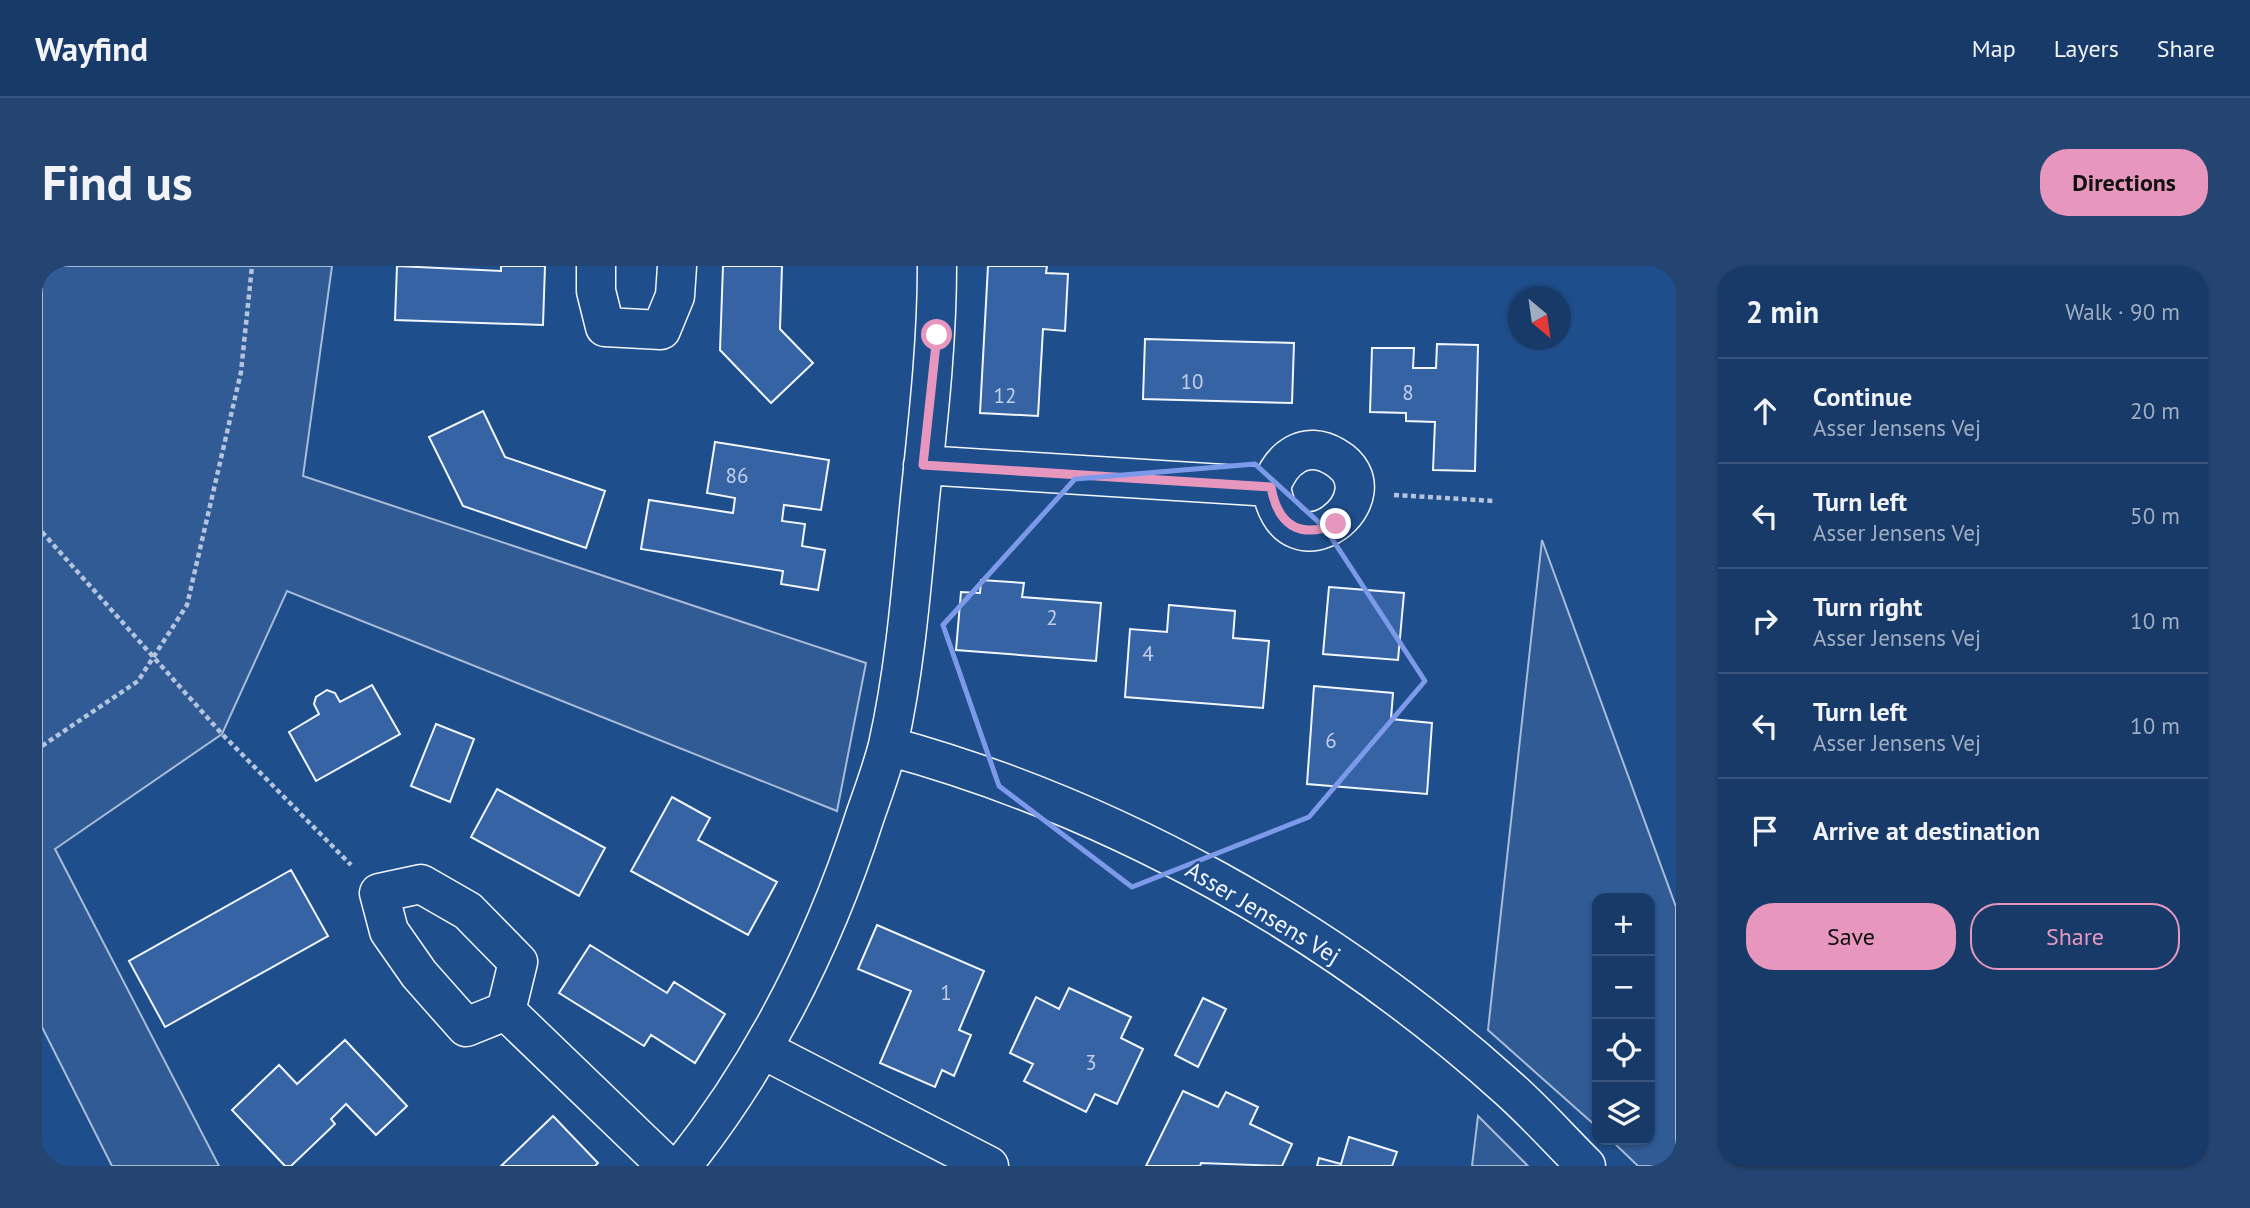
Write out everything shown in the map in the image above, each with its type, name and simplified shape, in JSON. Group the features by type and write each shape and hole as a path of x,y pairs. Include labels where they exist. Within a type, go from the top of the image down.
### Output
{"street":[{"path":"596,266 596,291 605,327 661,330 675,296 677,266"},
{"path":"682,1166 708,1133 762,1049 806,971 842,888 888,746 908,618 937,335 937,266"},
{"path":"1306,449 1325,450 1341,460 1352,475 1354,493 1349,510 1336,524 1319,531 1301,530 1285,521 1274,506 1271,487 1277,470 1289,456 1306,449"},
{"path":"923,465 1271,487"},
{"name":"Asser Jensens Vej","path":"888,746 948,762 1066,809 1158,850 1267,910 1434,1026 1508,1088 1586,1166"},
{"path":"421,884 468,911 518,962 506,1011 466,1027 419,974 389,931 379,893 421,884"},
{"path":"506,1011 667,1166"},
{"path":"762,1049 989,1166"}],"path":[{"path":"42,746 138,681 187,605 241,372 252,266"},
{"path":"1354,493 1494,501"},
{"path":"42,533 222,734 379,893"}],"highlighted area":[{"path":"1255,464 1325,528 1425,681 1309,817 1132,887 999,786 943,625 1075,479"}],"shaded area":[{"path":"42,266 332,266 303,476 866,663 837,811 287,591 222,734 55,849 219,1166 112,1166 42,1027"},
{"path":"1542,540 1676,907 1676,1166 1638,1166 1616,1145 1655,1145 1655,893 1592,893 1592,1123 1488,1030"},
{"path":"1478,1116 1528,1166 1472,1166"}],"building":[{"path":"397,266 501,271 501,266 545,266 543,325 395,320"},
{"path":"723,266 782,266 780,329 813,363 771,403 720,350"},
{"path":"988,266 1047,266 1046,273 1068,274 1065,331 1043,329 1038,416 980,413"},
{"path":"1145,339 1294,343 1292,403 1143,399"},
{"path":"1437,344 1478,345 1475,471 1433,470 1435,422 1406,421 1406,413 1370,412 1372,348 1414,348 1413,368 1436,368"},
{"path":"483,411 505,457 605,491 586,548 463,506 429,437"},
{"path":"715,442 829,460 821,510 784,505 782,521 805,524 802,546 825,550 818,590 781,584 783,571 641,549 649,500 733,513 735,498 707,493"},
{"path":"981,580 1024,583 1022,597 1101,603 1096,661 956,650 961,592 980,593"},
{"path":"1329,587 1404,593 1398,660 1323,654"},
{"path":"1169,605 1235,611 1233,638 1269,641 1263,708 1125,697 1130,629 1167,632"},
{"path":"372,685 400,734 316,781 289,732 319,714 314,704 316,697 327,690 335,693 340,702"},
{"path":"1314,686 1393,693 1391,719 1432,723 1427,794 1307,784"},
{"path":"436,724 474,739 450,802 411,786"},
{"path":"497,789 605,848 579,896 471,837"},
{"path":"672,797 710,818 698,840 777,882 748,935 631,871"},
{"path":"291,870 328,936 165,1027 129,961"},
{"path":"877,925 984,971 959,1030 971,1035 954,1076 942,1070 935,1087 880,1063 911,991 858,969"},
{"path":"590,945 667,993 674,982 725,1014 695,1063 651,1035 644,1046 559,993"},
{"path":"1069,988 1131,1017 1121,1038 1143,1049 1117,1104 1095,1094 1086,1112 1024,1081 1033,1064 1010,1053 1036,997 1059,1009"},
{"path":"1203,998 1226,1009 1198,1067 1175,1055"},
{"path":"345,1040 407,1106 376,1135 346,1104 331,1119 335,1124 291,1166 285,1166 232,1110 279,1065 297,1084"},
{"path":"1183,1091 1218,1107 1226,1092 1258,1107 1250,1124 1292,1144 1282,1166 1201,1163 1200,1166 1146,1166"},
{"path":"553,1116 598,1163 595,1166 501,1166"},
{"path":"1349,1137 1397,1152 1392,1166 1317,1166 1319,1158 1341,1164"}],"route":[{"path":"937,335 923,465 1271,487 1274,506 1285,521 1301,530 1319,531 1336,524"}]}
